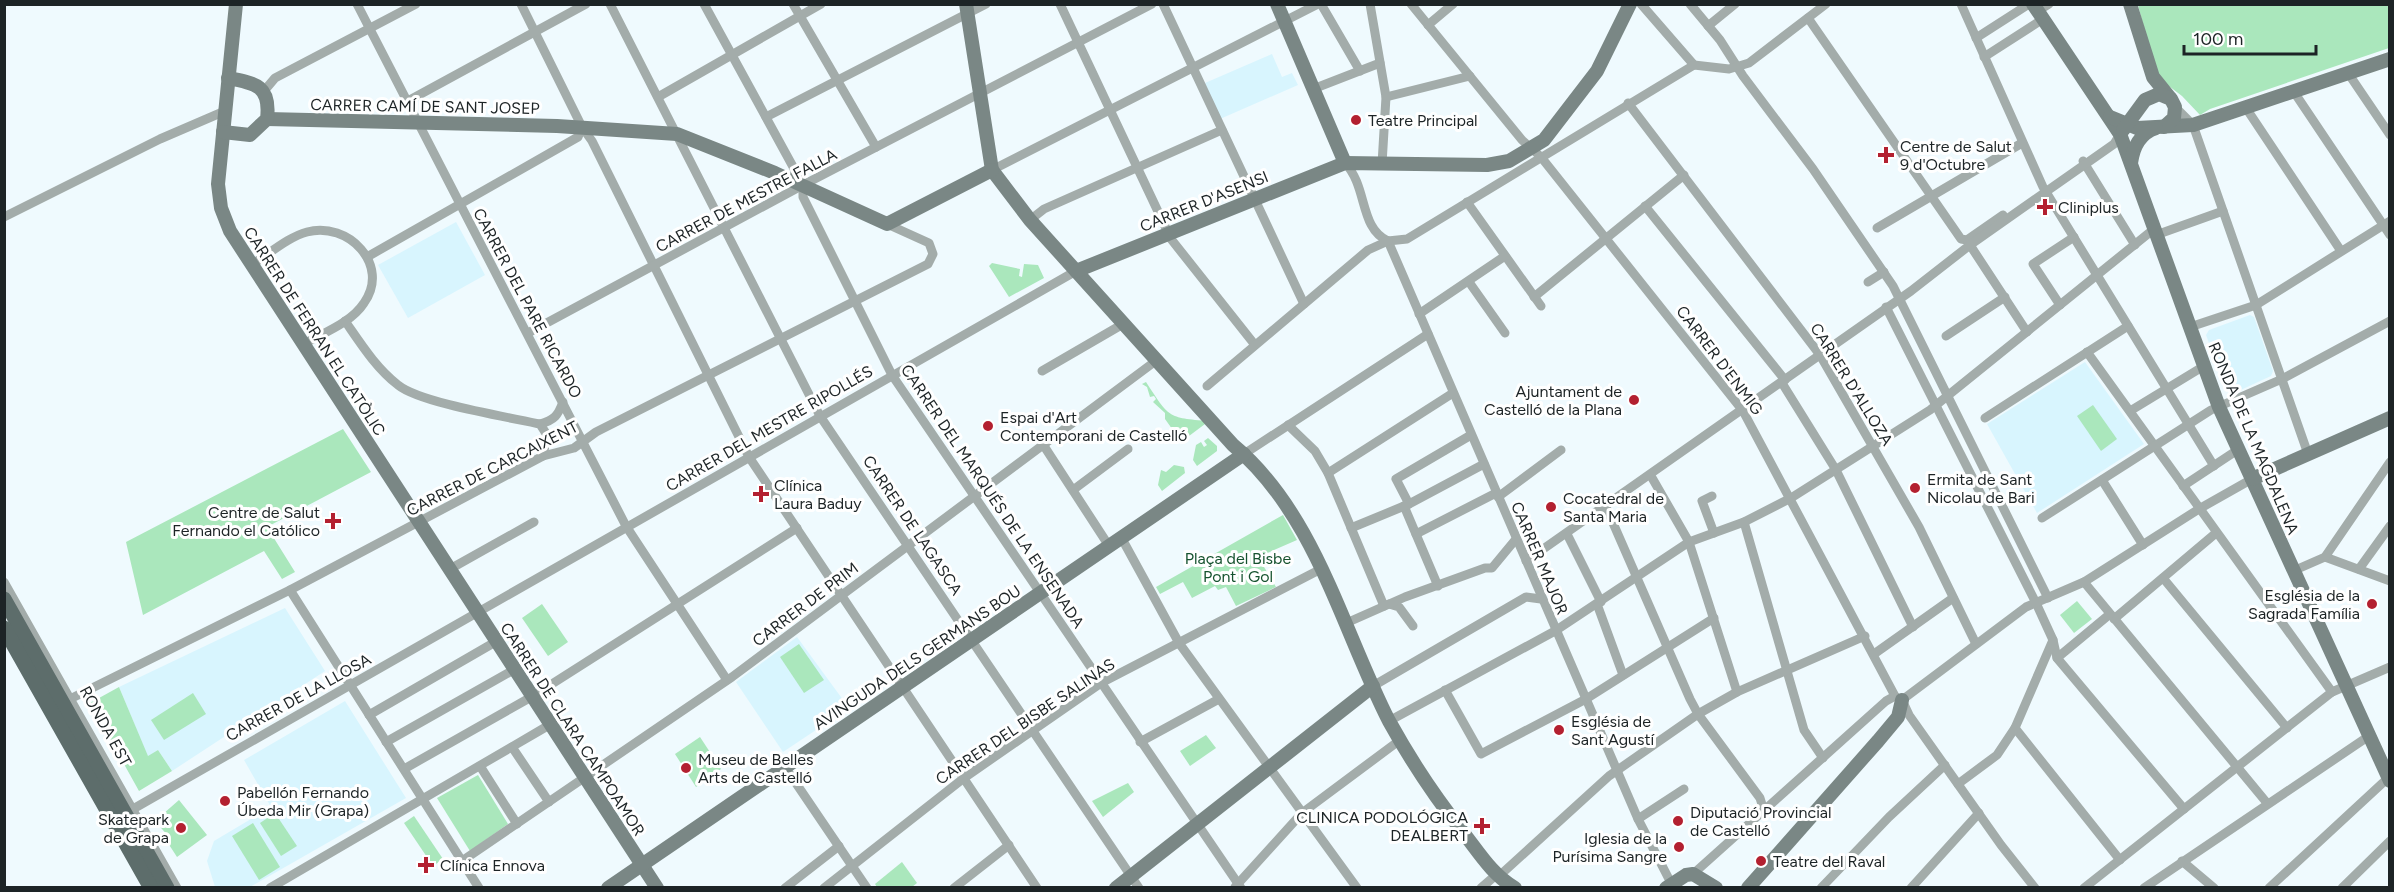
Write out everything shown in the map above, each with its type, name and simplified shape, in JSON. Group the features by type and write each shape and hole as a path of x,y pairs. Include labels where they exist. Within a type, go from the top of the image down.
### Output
{"main road":[{"name":"RONDA EST","path":"4,599 167,888"},
{"path":"4,628 151,888"}],"street":[{"name":"CARRER DE FERRAN EL CATÒLIC","path":"236,4 218,184 221,208 230,231 478,611"},
{"name":"CARRER DEL PARE RICARDO","path":"357,4 627,526 727,680"},
{"path":"228,78 252,82 275,78 416,4"},
{"path":"521,4 582,127 592,141 749,457 1037,888"},
{"path":"406,102 586,4"},
{"name":"CARRER DE LAGASCA","path":"610,4 820,416 1135,882"},
{"name":"CARRER DEL MARQUÉS DE LA ENSENADA","path":"704,4 803,185 804,197 892,375 1238,887"},
{"path":"793,4 876,147"},
{"path":"658,97 821,4"},
{"path":"766,117 837,81 967,9 986,4"},
{"path":"1060,4 1168,233 1256,345"},
{"name":"CARRER DE MESTRE FALLA","path":"528,333 803,185 1152,4"},
{"path":"1163,4 1304,304"},
{"path":"1277,4 1345,163 1382,165 1487,165 1537,152 1577,136 1694,65 1729,69 1749,63 1826,4"},
{"path":"887,224 1319,4 1360,71"},
{"path":"1370,4 1386,97 1382,165"},
{"name":"CARRER D'ENMIG","path":"1411,4 1522,140 1537,152 1743,411 1909,716 2035,888"},
{"path":"1428,25 1453,4"},
{"path":"1207,386 1368,250 1388,241 1407,239 1502,181 1537,152 1597,71 1630,4"},
{"path":"1641,4 1694,65"},
{"path":"1690,4 1738,67 1900,297 2049,598"},
{"path":"1708,26 1735,4"},
{"path":"1961,4 2045,191 2214,466"},
{"path":"2130,4 2153,77 2193,125 2308,454"},
{"path":"967,9 992,170 1030,220 1123,324 1271,481 1321,569 1344,624 1400,740 1443,806 1505,882"},
{"path":"1976,38 2038,9"},
{"path":"2038,9 2104,112 2127,137"},
{"path":"1984,57 2038,9"},
{"path":"1808,18 1931,196 1968,243 2027,332"},
{"path":"2143,104 2143,118 2156,128 2193,125 2390,59"},
{"path":"1313,89 1380,63"},
{"path":"2348,73 2390,135"},
{"path":"1386,97 1470,76"},
{"path":"264,91 275,78"},
{"path":"223,132 250,135 267,119 269,104 264,91 252,82"},
{"path":"2294,92 2386,223 2390,235"},
{"path":"1526,561 1743,411 1900,297 1968,243 2127,137 2156,128 2174,118 2173,103 2163,94 2153,95 2143,104 2127,137"},
{"name":"CARRER D'ALLOZA","path":"1628,103 1820,355 1874,446 1976,644"},
{"path":"2246,108 2341,251"},
{"path":"4,217 160,140 225,111"},
{"name":"CARRER CAMÍ DE SANT JOSEP","path":"267,119 557,126 677,134 803,185 887,224"},
{"path":"557,126 563,146"},
{"path":"367,257 578,137 582,127"},
{"path":"1030,220 1044,209 1222,130"},
{"name":"RONDA DE LA MAGDALENA","path":"2127,137 2131,166 2219,407 2388,776"},
{"path":"1877,228 2022,142"},
{"name":"CARRER D'ASENSI","path":"1076,270 1345,163"},
{"name":"CARRER MAJOR","path":"1345,163 1356,175 1374,231 1388,241 1541,599 1668,885"},
{"path":"2085,164 2135,245"},
{"path":"1534,297 1684,176"},
{"path":"1467,202 1541,306"},
{"path":"1645,206 1783,382 1836,470 1913,627"},
{"path":"1389,721 1555,631 1689,542 1744,522 1791,498 1938,406 2135,245 2155,232 2223,211"},
{"path":"2190,327 2256,305 2386,223"},
{"name":"CARRER DE CARCAIXENT","path":"70,699 290,590 543,456 574,448 582,440 707,375 928,264 933,254 933,247 887,224"},
{"path":"251,264 305,232 331,230 356,242 367,257 372,282 364,303 345,321 304,344"},
{"path":"2060,305 2033,264 2074,237"},
{"path":"1419,314 1505,256"},
{"name":"CARRER DEL MESTRE RIPOLLÉS","path":"478,611 1076,270"},
{"path":"1868,282 1884,272"},
{"path":"1469,282 1505,333"},
{"path":"1946,336 2005,297"},
{"path":"1886,307 1900,330 2036,603 2053,640 2057,658 2184,809"},
{"path":"345,321 379,369 400,387 420,397 540,424 552,421 559,414 563,402"},
{"path":"2042,518 2188,424 2219,407 2282,380 2390,321"},
{"path":"1042,371 1123,324"},
{"path":"1900,330 1913,325"},
{"path":"1985,418 2128,326"},
{"path":"1244,454 1428,334"},
{"path":"2087,352 2332,692"},
{"name":"CARRER DE PRIM","path":"462,861 727,680 1157,360"},
{"path":"2130,411 2204,366"},
{"path":"1328,473 1453,393"},
{"path":"1668,885 1693,874 1886,701 1899,698 2036,603 2084,582 2199,509 2252,479 2390,418"},
{"path":"540,424 547,435 543,456"},
{"path":"1288,425 1316,451 1387,605"},
{"path":"1438,586 1396,479 1471,435"},
{"path":"1044,446 1109,546"},
{"path":"1073,490 1128,449"},
{"path":"2183,486 2239,449"},
{"path":"1416,534 1497,495 1561,450"},
{"name":"AVINGUDA DELS GERMANS BOU","path":"608,888 1244,454"},
{"path":"2293,571 2325,557 2390,462"},
{"path":"1351,528 1406,505 1484,464"},
{"path":"1651,476 1689,542 1737,692"},
{"path":"2102,480 2143,544"},
{"path":"1712,496 1702,501 1714,533"},
{"path":"1606,507 1698,714 1760,798 1764,811"},
{"path":"450,570 534,522"},
{"path":"1744,522 1804,730 1823,758"},
{"path":"2358,569 2390,526"},
{"path":"404,769 532,696 797,528"},
{"path":"2057,658 2163,578 2216,533"},
{"path":"1567,534 1599,603 1623,675"},
{"path":"1121,537 1179,643 1357,888"},
{"path":"1344,624 1387,605 1485,568 1492,568 1516,539"},
{"path":"2325,557 2390,581"},
{"name":"CARRER DEL BISBE SALINAS","path":"824,888 964,778 1101,683 1321,569"},
{"path":"2163,578 2287,728"},
{"name":"RONDA EST","path":"4,582 177,888"},
{"path":"2084,582 2267,803"},
{"path":"290,590 479,888"},
{"path":"1116,888 1135,882 1197,824 1373,686 1526,597 1541,599"},
{"path":"1874,654 1953,598"},
{"path":"1387,605 1399,607 1413,626"},
{"name":"CARRER DE CLARA CAMPOAMOR","path":"478,611 657,888"},
{"name":"CARRER DE LA LLOSA","path":"132,809 478,611"},
{"path":"1445,690 1481,754 1586,699 1713,618"},
{"path":"1481,888 1505,882 1617,771 1698,714 1737,692 1786,673 1865,636"},
{"path":"1958,784 1996,755 2015,728 2053,640"},
{"path":"369,715 497,641"},
{"path":"2084,888 2332,692 2390,667"},
{"path":"386,742 515,669"},
{"path":"1748,888 1898,717 1899,698"},
{"path":"1140,741 1219,699"},
{"path":"270,888 551,724"},
{"path":"2015,728 2120,860"},
{"path":"2143,887 2369,736"},
{"path":"1238,887 1302,813 1400,740"},
{"path":"512,747 549,802"},
{"path":"1821,888 1889,817 1944,765"},
{"path":"480,766 517,824"},
{"path":"785,766 867,888"},
{"path":"2269,888 2388,776"},
{"path":"1638,819 1684,789"},
{"path":"1911,888 1945,847 1979,813"},
{"path":"2342,888 2390,841"},
{"path":"954,888 1009,845"},
{"path":"785,888 838,846"},
{"path":"2182,861 2214,888"},
{"path":"1693,874 1716,888"}],"shaded area":[{"path":"1272,54 1282,77 1292,73 1298,85 1220,119 1205,83"},
{"path":"456,222 485,275 408,318 378,265"},
{"path":"2250,315 2254,317 2273,371 2271,376 2232,394 2227,391 2206,335 2209,330"},
{"path":"2085,362 2144,444 2037,513 1987,424"},
{"path":"285,608 325,671 172,771 158,750 148,757 119,687"},
{"path":"797,637 849,708 783,752 736,682"},
{"path":"345,701 406,798 250,887 215,887 207,861 214,841 271,807 244,760"}],"green space":[{"path":"2138,5 2389,5 2389,48 2210,109 2200,115 2182,96 2157,77"},
{"path":"992,263 1020,269 1019,276 1022,277 1024,264 1038,265 1044,278 1009,297 989,266"},
{"path":"1146,382 1170,414 1185,419 1209,421 1189,436 1175,433 1165,419 1165,413 1153,402 1156,399 1154,396 1150,397 1147,387 1142,384"},
{"path":"2093,405 2117,439 2101,451 2077,416"},
{"path":"343,429 371,472 267,527 295,572 282,579 264,551 143,615 126,542"},
{"path":"1208,438 1217,446 1217,451 1197,466 1193,460 1196,445 1201,442 1204,447 1207,445 1204,441"},
{"path":"1174,465 1184,467 1185,473 1162,491 1158,485 1161,470 1166,472"},
{"name":"Plaça del Bisbe Pont i Gol","path":"1283,515 1297,540 1258,557 1276,587 1236,606 1226,587 1218,590 1215,586 1192,598 1183,582 1160,594 1156,587"},
{"path":"2077,601 2092,619 2074,633 2060,615"},
{"path":"542,604 568,642 548,656 522,618"},
{"path":"799,644 824,680 804,693 780,657"},
{"path":"119,687 148,756 158,750 172,771 139,791 90,703"},
{"path":"193,693 206,714 164,740 151,720"},
{"path":"1206,735 1216,748 1190,766 1180,751"},
{"path":"700,737 721,769 696,787 675,754"},
{"path":"478,775 508,824 470,851 437,798"},
{"path":"1128,783 1134,792 1103,817 1092,801"},
{"name":"Skatepark de Grapa","path":"179,800 207,835 177,857 166,840 169,837 155,821"},
{"path":"275,813 297,846 281,856 260,823"},
{"path":"414,816 443,859 433,866 404,823"},
{"path":"253,823 280,867 259,880 232,836"},
{"path":"902,862 917,883 912,887 877,887 875,884"}],"place":[{"name":"Teatre Principal","path":"1356,120"},
{"name":"Centre de Salut 9 d'Octubre","path":"1886,155"},
{"name":"Cliniplus","path":"2045,207"},
{"name":"Ajuntament de Castelló de la Plana","path":"1634,400"},
{"name":"Espai d'Art Contemporani de Castelló","path":"988,426"},
{"name":"Ermita de Sant Nicolau de Bari","path":"1915,488"},
{"name":"Clínica Laura Baduy","path":"761,494"},
{"name":"Cocatedral de Santa Maria","path":"1551,507"},
{"name":"Centre de Salut Fernando el Católico","path":"333,521"},
{"name":"Església de la Sagrada Família","path":"2372,604"},
{"name":"Església de Sant Agustí","path":"1559,730"},
{"name":"Museu de Belles Arts de Castelló","path":"686,768"},
{"name":"Pabellón Fernando Úbeda Mir (Grapa)","path":"225,801"},
{"name":"Diputació Provincial de Castelló","path":"1678,821"},
{"name":"CLINICA PODOLÓGICA DEALBERT","path":"1482,826"},
{"name":"Skatepark de Grapa","path":"181,828"},
{"name":"Iglesia de la Purísima Sangre","path":"1679,847"},
{"name":"Teatre del Raval","path":"1761,861"},
{"name":"Clínica Ennova","path":"426,865"}]}
